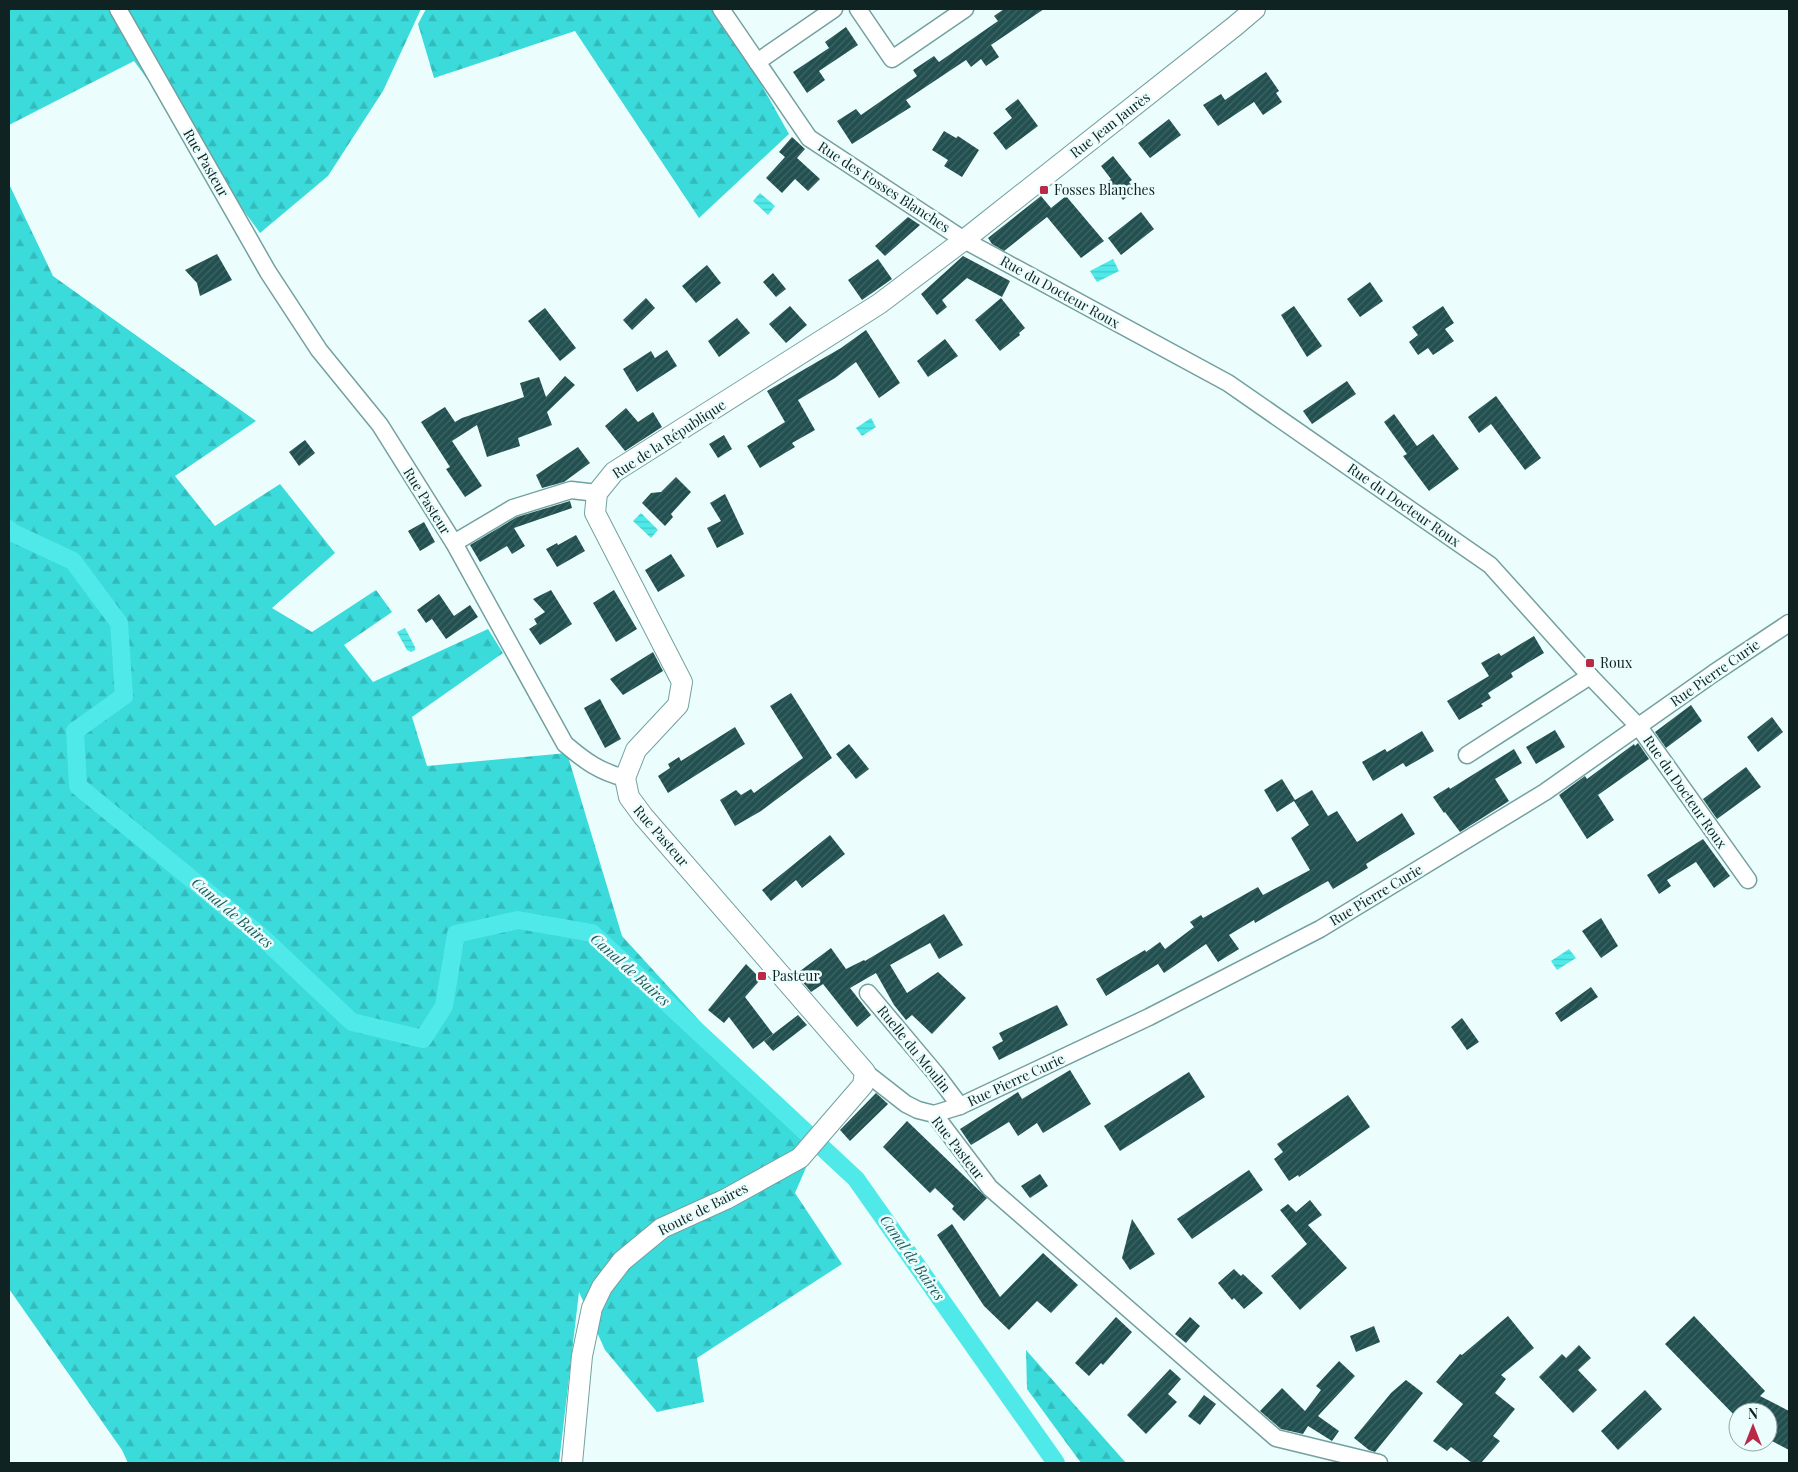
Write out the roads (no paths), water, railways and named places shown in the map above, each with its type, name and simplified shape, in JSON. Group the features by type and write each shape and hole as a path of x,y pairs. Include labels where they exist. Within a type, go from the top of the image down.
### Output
{"street":[{"name":"Rue Pasteur","path":"118,9 268,272 319,350 380,425 454,543 565,744 584,761 608,774 626,778 629,797 643,816 865,1072 906,1104 918,1110 934,1114 990,1188 1276,1438 1379,1463"},
{"name":"Rue des Fosses Blanches","path":"721,9 809,138 964,240"},
{"path":"757,62 834,9"},
{"path":"858,9 892,59 965,9"},
{"name":"Rue Jean Jaurès","path":"964,240 1255,9"},
{"name":"Rue de la République","path":"597,494 614,472 879,304 964,240"},
{"name":"Rue du Docteur Roux","path":"964,240 1228,383 1490,565 1590,676 1639,726 1748,880"},
{"path":"454,543 513,508 571,490 597,494 595,513 682,682 678,705 636,750 626,778"},
{"name":"Rue Pierre Curie","path":"934,1114 960,1106 1149,1018 1320,929 1545,792 1714,673 1789,623"},
{"path":"1467,755 1590,676"},
{"name":"Ruelle du Moulin","path":"868,993 936,1074 960,1106"},
{"name":"Route de Baires","path":"572,1463 582,1356 592,1308 602,1287 622,1261 662,1228 726,1199 800,1158 863,1085 865,1072"}],"waterway":[{"name":"Canal de Baires","path":"9,529 11,532 73,561 119,623 124,696 75,731 78,786 261,936 352,1022 423,1039 444,1006 456,934 518,920 592,933 856,1179 1056,1463"}],"place":[{"name":"Fosses Blanches","path":"1044,190"},
{"name":"Roux","path":"1590,663"},
{"name":"Pasteur","path":"762,976"}]}
